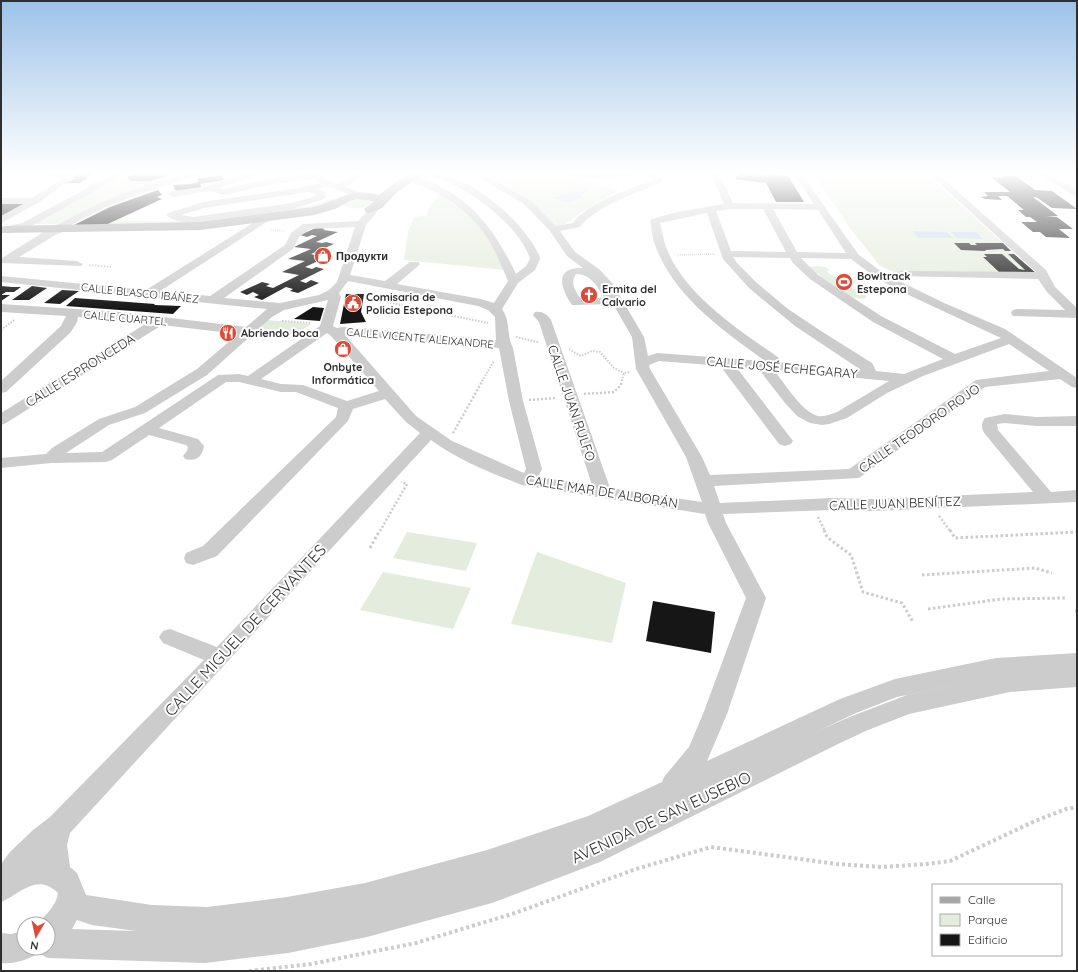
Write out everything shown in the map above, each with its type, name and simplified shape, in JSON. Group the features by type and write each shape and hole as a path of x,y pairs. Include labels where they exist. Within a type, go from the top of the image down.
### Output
{"main road":[{"path":"5,228 46,231 194,227 264,218"}],"street":[{"path":"5,228 16,218"},
{"path":"5,228 24,226 38,218"},
{"path":"3,259 46,231 74,218"},
{"path":"179,218 185,220 205,218"},
{"path":"148,294 266,218"},
{"path":"356,218 361,224"},
{"path":"51,458 58,451 104,422 140,410 202,372 268,314 280,307 322,298 333,292 342,283 361,224 367,218"},
{"path":"475,218 480,222 496,244 514,281"},
{"path":"344,277 481,303 496,309 514,281 526,274 531,268 535,259 519,232 508,218"},
{"path":"543,218 554,229 571,254 595,271 613,292 638,337 645,360 674,421 694,457 718,523 756,598 715,714 698,754 669,790"},
{"path":"554,229 576,225 581,218"},
{"path":"663,218 655,221 664,255 670,267 696,299 731,329 774,361 769,373 803,414 811,418 821,420 836,418 866,399 907,380 954,359 1012,339"},
{"path":"714,218 728,259 747,281 778,308 867,366 870,375"},
{"path":"773,218 797,261 814,277 847,300 904,334 954,359"},
{"path":"827,218 854,256 879,275 904,289 974,320 1012,339 1077,384"},
{"path":"981,218 1042,274 1050,289 1077,314"},
{"path":"213,300 289,247 295,235 307,226 361,224"},
{"path":"3,259 46,231"},
{"path":"727,254 854,256"},
{"path":"3,259 77,264"},
{"path":"391,286 414,264"},
{"path":"563,277 566,273 572,270 588,267"},
{"path":"901,274 1042,274"},
{"name":"CALLE BLASCO IBÁÑEZ","path":"1,279 280,307"},
{"path":"251,380 297,347 330,328 335,297 333,292"},
{"name":"CALLE ESPRONCEDA","path":"1,420 183,310 197,299"},
{"path":"1,302 68,310 71,322 66,329 1,389"},
{"name":"CALLE CUARTEL","path":"1,308 68,310 249,330"},
{"name":"CALLE VICENTE ALEIXANDRE","path":"330,328 342,332 391,334 428,339 504,339 502,317 496,309"},
{"path":"1017,313 1077,314"},
{"name":"CALLE JUAN RULFO","path":"539,315 545,320 602,493"},
{"name":"CALLE MAR DE ALBORÁN","path":"330,328 411,419 438,438 502,471 528,481 713,509"},
{"path":"504,339 516,401 534,469 528,481"},
{"name":"CALLE JOSÉ ECHEGARAY","path":"645,360 771,366 907,380"},
{"path":"729,363 729,368 785,441"},
{"name":"CALLE TEODORO ROJO","path":"704,481 853,474 981,383 1063,374"},
{"path":"1,463 51,458 106,457 223,378 251,380 281,388 298,388 346,406 388,392"},
{"path":"193,558 210,551 343,418 346,406"},
{"path":"1046,497 990,431 990,421 1004,418 1029,421 1077,421"},
{"path":"146,430 192,442 196,446 195,452 191,456"},
{"name":"CALLE MIGUEL DE CERVANTES","path":"1,888 17,864 37,843 59,826 220,657 387,478 438,438"},
{"name":"CALLE JUAN BENÍTEZ","path":"713,509 813,505 874,505 1077,496"},
{"path":"170,637 220,657"},
{"name":"AVENIDA DE SAN EUSEBIO","path":"71,902 79,908 92,911 152,919 207,921 287,911 366,897 488,864 593,827 848,706 895,688 996,667 1077,662"},
{"name":"AVENIDA DE SAN EUSEBIO","path":"56,943 205,948 288,938 367,923 492,889 600,849 830,737 860,723 907,705 1010,683 1077,678"},
{"path":"57,874 54,845 59,826"},
{"path":"1,888 9,881 33,871 46,871 57,874 65,879 71,886 73,895 64,916 56,924"},
{"path":"1,948 16,948"}],"path":[{"path":"664,255 727,254"},
{"path":"77,264 111,267"},
{"path":"391,286 377,300 493,324 504,339 553,345 572,350 581,356 592,351 600,352 614,368 624,373"},
{"path":"268,314 280,317 275,320 330,328"},
{"path":"438,438 484,380 504,339"},
{"path":"614,392 621,385 624,373 645,360"},
{"path":"370,548 407,484 387,478"},
{"path":"929,502 955,538 1077,532"},
{"path":"813,505 828,537 851,555 863,592 902,602 913,622"},
{"path":"922,575 1035,568 1052,573"},
{"path":"928,609 1001,599 1065,598"},
{"path":"249,971 311,964 416,943 515,913 636,870 711,847 837,864 882,867 926,864 950,861 1035,821 1066,809 1077,807"}],"green space":[{"path":"41,218 68,218 56,224 31,224"},
{"path":"220,218 248,218 232,221 104,226 114,220 193,222"},
{"path":"413,218 472,218 489,235 497,256 506,270 404,260 408,232"},
{"path":"548,218 573,218 560,228"},
{"path":"843,218 976,218 1037,274 894,272 880,266"},
{"name":"Bowltrack Estepona","path":"809,267 825,267 829,270 827,272 836,277 838,280 847,278 855,280 856,282 851,286 854,289 865,290 867,292 865,293 866,298 858,299 842,293 835,289 836,286 821,277 819,274 813,273"},
{"path":"268,320 311,324 295,335 259,330"},
{"path":"407,532 477,543 466,571 393,558"},
{"path":"537,552 626,583 612,643 511,624"},
{"path":"383,572 471,588 453,629 360,610"}],"water":[{"path":"913,231 947,232 953,238 918,238"},
{"path":"951,232 976,232 983,239 957,238"}],"building":[{"path":"87,218 120,218 99,228 68,228"},
{"path":"1032,218 1059,218 1073,229 1059,229 1070,238 1046,237 1040,232 1033,232 1021,222 1037,222"},
{"path":"318,227 325,229 323,230 338,232 316,242 334,244 311,254 317,256 322,254 329,256 305,267 312,269 316,267 324,269 300,281 306,283 311,280 319,283 298,293 290,291 293,289 286,287 262,300 254,297 259,295 253,292 247,295 240,292 262,282 270,284 266,286 273,288 299,275 282,272 305,261 288,259 311,249 294,247 317,236 312,235 307,237 300,235"},
{"path":"954,243 969,243 971,245 977,245 975,243 1003,243 1011,251 1005,251 1003,249 985,250 986,251 961,250"},
{"path":"984,254 1002,254 1019,269 1025,270 1008,254 1014,254 1037,274 999,272 983,257 987,257"},
{"path":"1,286 21,287 14,292 6,292 1,295"},
{"path":"32,286 47,288 29,300 12,300"},
{"path":"62,290 79,291 60,304 44,303"},
{"name":"Ermita del Calvario","path":"595,293 597,296 583,298 581,294"},
{"name":"Comisaria de Policia Estepona","path":"346,294 364,294 361,312 366,322 340,324"},
{"path":"1,295 10,295 1,301"},
{"path":"75,298 181,306 173,314 66,306"},
{"path":"313,307 324,308 320,321 294,319"},
{"path":"653,601 715,612 711,653 646,641"}],"place":[{"name":"Продукти","path":"323,256"},
{"name":"Bowltrack Estepona","path":"844,282"},
{"name":"Ermita del Calvario","path":"589,295"},
{"name":"Comisaria de Policia Estepona","path":"353,303"},
{"name":"Abriendo boca","path":"228,333"},
{"name":"Onbyte Informática","path":"343,349"}]}
